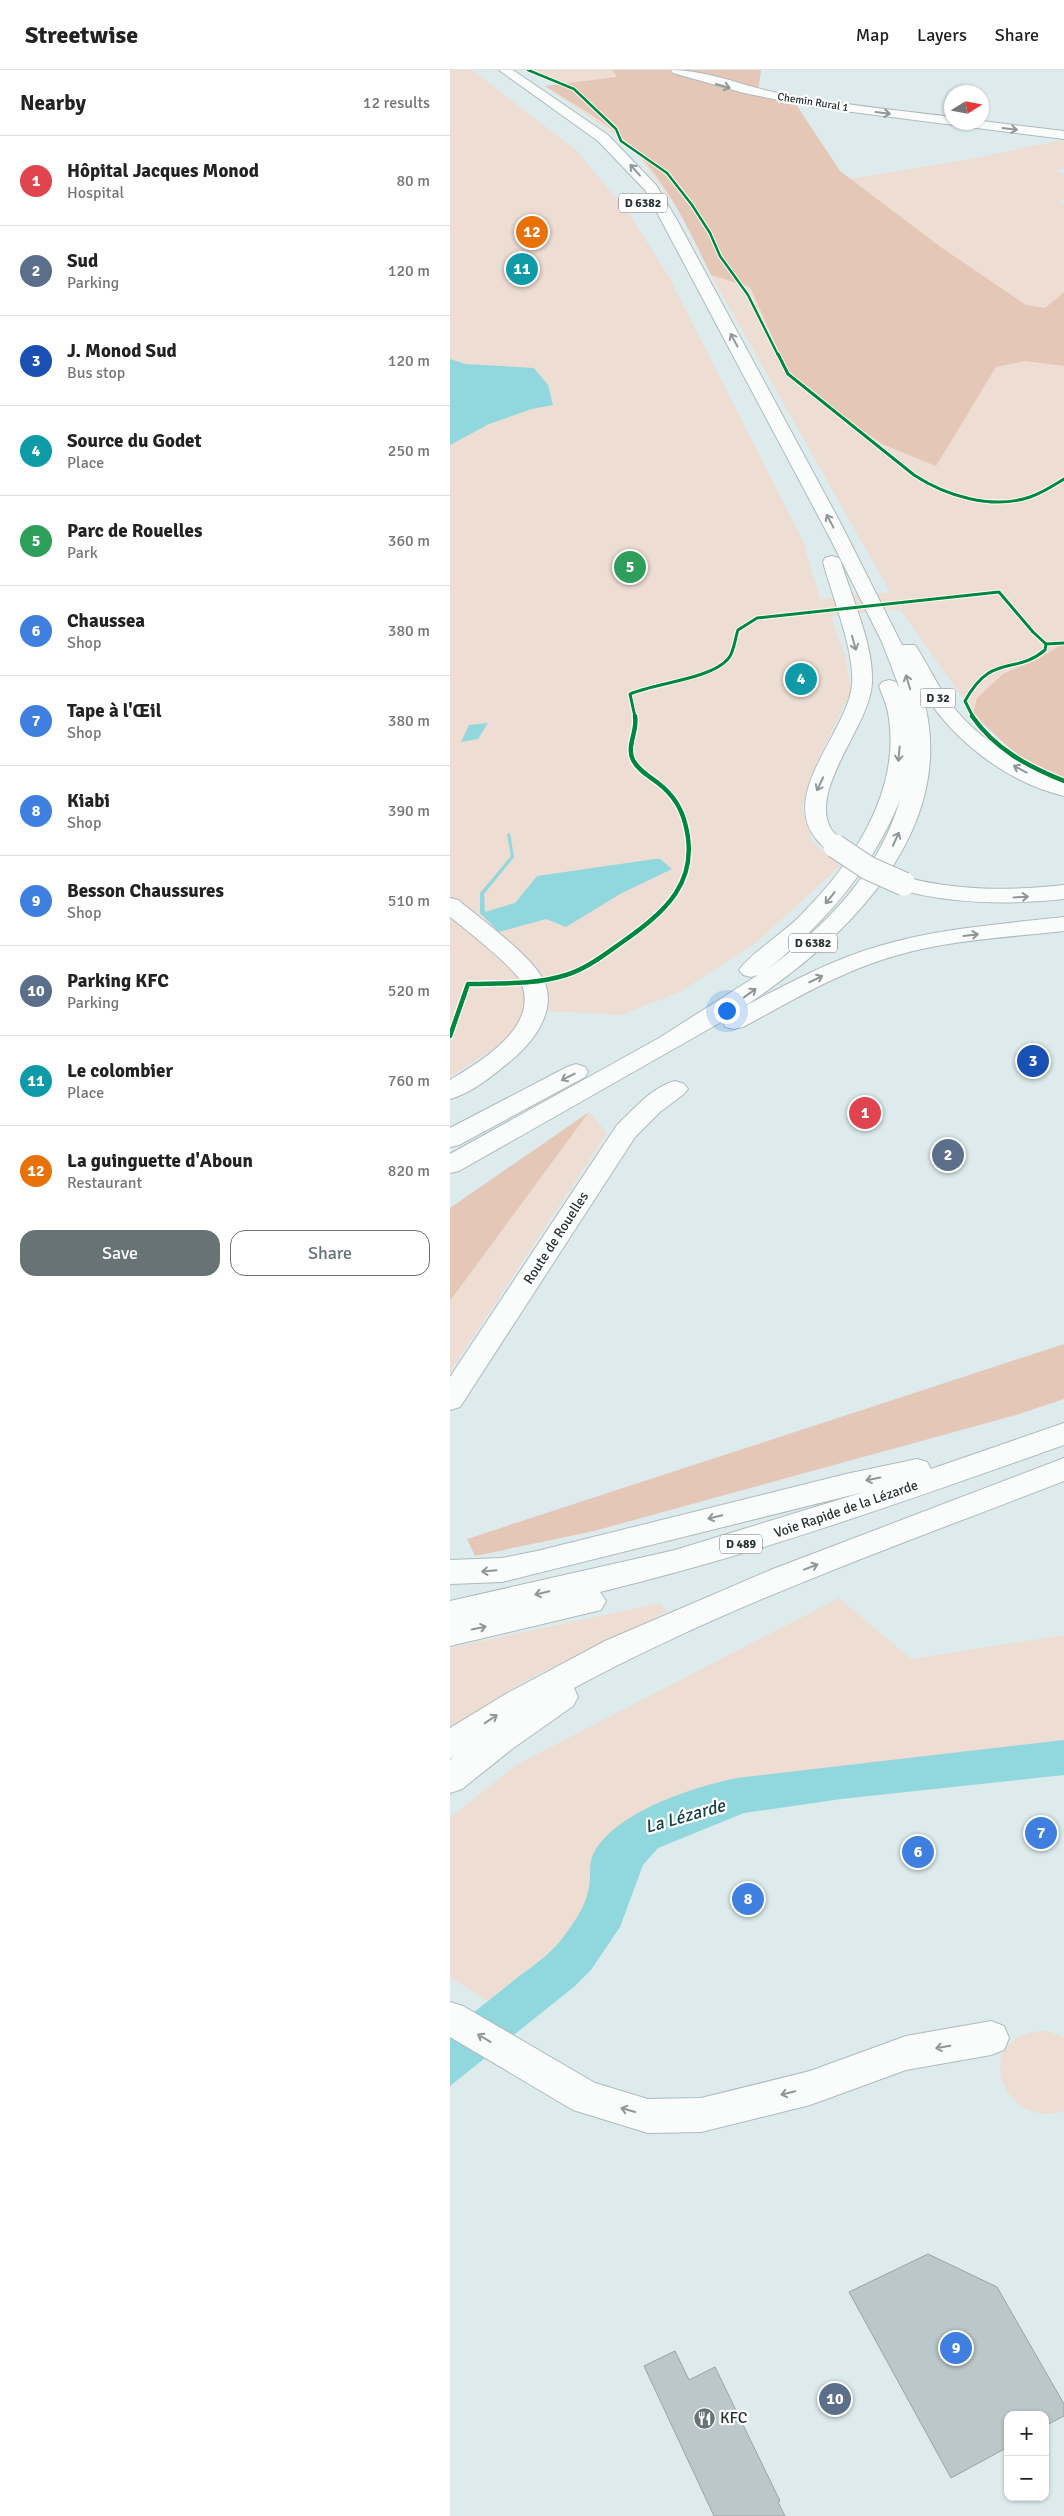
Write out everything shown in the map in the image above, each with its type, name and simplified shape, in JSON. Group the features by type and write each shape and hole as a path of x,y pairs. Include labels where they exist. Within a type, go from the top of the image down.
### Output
{"main road":[{"name":"D 6382","path":"490,70 551,111 589,142 642,201 691,290"},
{"name":"D 6382","path":"450,1139 628,1046 720,993 772,955 827,903 852,868 884,815 895,786 900,754 900,722 880,657 836,558 670,220 651,188 632,165 603,138 505,70"},
{"name":"Chemin Rural 1","path":"677,70 738,89 836,106 944,120"},
{"path":"989,125 1064,135"},
{"path":"739,384 785,472"},
{"name":"D 6382","path":"450,1165 482,1145 648,1055 737,1003 796,960 848,910 873,879 892,849 916,788 920,754 919,719 902,663 836,558"},
{"name":"D 32","path":"836,558 944,708 970,736 1004,761 1064,790"},
{"path":"836,558 862,682 859,706 816,792 815,812 820,828 835,846 856,864 876,874 904,884 960,896 1026,897 1064,892"},
{"path":"450,905 520,967 533,982 536,1000 535,1012 523,1036 496,1062 450,1091"},
{"path":"450,1170 482,1145 627,1078 819,977 865,958 945,939 1064,924"},
{"name":"Route de Rouelles","path":"450,1400 626,1131 651,1106 675,1089"},
{"name":"Voie Rapide de la Lézarde","path":"450,1613 655,1567 746,1542 814,1521 1064,1434"},
{"path":"450,1572 502,1570 846,1485 1024,1448"},
{"name":"Voie Rapide de la Lézarde","path":"450,1634 609,1596 794,1545 1064,1459"},
{"path":"450,1745 515,1704 616,1650 784,1577 1064,1469"},
{"path":"450,1779 548,1704 784,1577"},
{"path":"450,2018 586,2098 648,2116 701,2115 810,2088 906,2053 991,2038"}],"shaded area":[{"path":"450,70 472,70 577,151 630,215 669,277 803,541 820,599 890,592 711,275 679,210 630,145 545,86 564,82 524,70 677,70 793,100 840,171 850,179 964,160 1064,140 1064,168 1056,170 1064,174 1064,200 1059,202 1064,205 1064,292 1047,307 1064,300 1064,780 1006,746 973,713 900,609 831,616 846,659 851,691 811,775 802,809 813,842 840,866 757,942 680,992 621,1015 527,1010 511,1037 450,1077"},
{"path":"612,70 761,70 758,92 793,100 840,171 942,248 1026,305 1045,308 1064,292 1064,366 1025,361 996,367 936,466 882,444 791,379 750,287 711,275 676,206 643,159 611,128 545,86 617,77"},
{"path":"1064,643 1064,780 1026,761 973,713 977,698 1003,674 1040,658"},
{"path":"589,1112 607,1133 450,1372 450,1301"},
{"path":"589,1112 450,1301 450,1208"},
{"path":"1064,1344 1064,1399 1016,1415 594,1531 475,1556 467,1539"},
{"path":"839,1598 911,1659 1064,1635 1064,1752 754,1791 645,1839 559,1942 544,1957 487,2001 450,1977 450,1818 516,1765"},
{"path":"660,1603 667,1612 528,1679 450,1728 450,1648"},
{"path":"1047,2031 1064,2037 1064,2111 1042,2114 1024,2107 1010,2095 1002,2079 1001,2062 1007,2047 1022,2036"}],"water":[{"path":"450,359 465,364 534,368 548,385 553,405 532,409 489,424 450,445"},
{"path":"488,723 478,739 461,742 469,725"},
{"path":"510,833 514,857 484,894 485,912 515,903 537,876 655,859 660,859 672,869 620,894 566,927 546,919 495,933 492,931 496,929 480,913 480,893 511,856 507,834"},
{"name":"La Lézarde","path":"1064,1740 1064,1775 841,1799 744,1813 658,1848 643,1865 620,1927 591,1970 575,1986 450,2086 450,2031 541,1960 561,1940 585,1901 590,1883 592,1857 602,1841 616,1827 635,1815 678,1795 737,1778"}],"building":[{"path":"928,2254 997,2287 1064,2404 1064,2416 1049,2424 1049,2411 1004,2411 1004,2449 951,2478 849,2292"},
{"name":"KFC","path":"675,2351 689,2380 715,2367 780,2501 778,2502 785,2516 714,2516 644,2366"}],"cycle path":[{"path":"528,70 554,79 574,89 616,129 621,141 667,173 692,205 710,233 720,256 748,295 788,374 914,475 950,493 977,500 991,501 1018,500 1030,497 1064,479"},
{"path":"450,1036 468,984 548,980 575,972 598,959 651,921 676,895 684,880 689,863 689,844 685,823 682,814 669,793 633,761 630,752 636,723 630,702 630,694 651,686 709,671 729,659 738,630 757,618 999,592 1033,632 1046,644 1064,643"},
{"path":"1046,644 1045,650 1035,657 995,668 984,675 971,690 965,701 972,716 992,741 1019,760 1064,781"}],"place":[{"name":"La guinguette d'Aboun","path":"532,232"},
{"name":"Le colombier","path":"522,269"},
{"name":"Parc de Rouelles","path":"630,567"},
{"name":"Source du Godet","path":"801,679"},
{"name":"J. Monod Sud","path":"1033,1061"},
{"name":"Hôpital Jacques Monod","path":"865,1113"},
{"name":"Sud","path":"948,1155"},
{"name":"Tape à l'Œil","path":"1041,1833"},
{"name":"Chaussea","path":"918,1852"},
{"name":"Kiabi","path":"748,1899"},
{"name":"Besson Chaussures","path":"956,2348"},
{"name":"Parking KFC","path":"835,2399"},
{"name":"KFC","path":"704,2418"}]}
